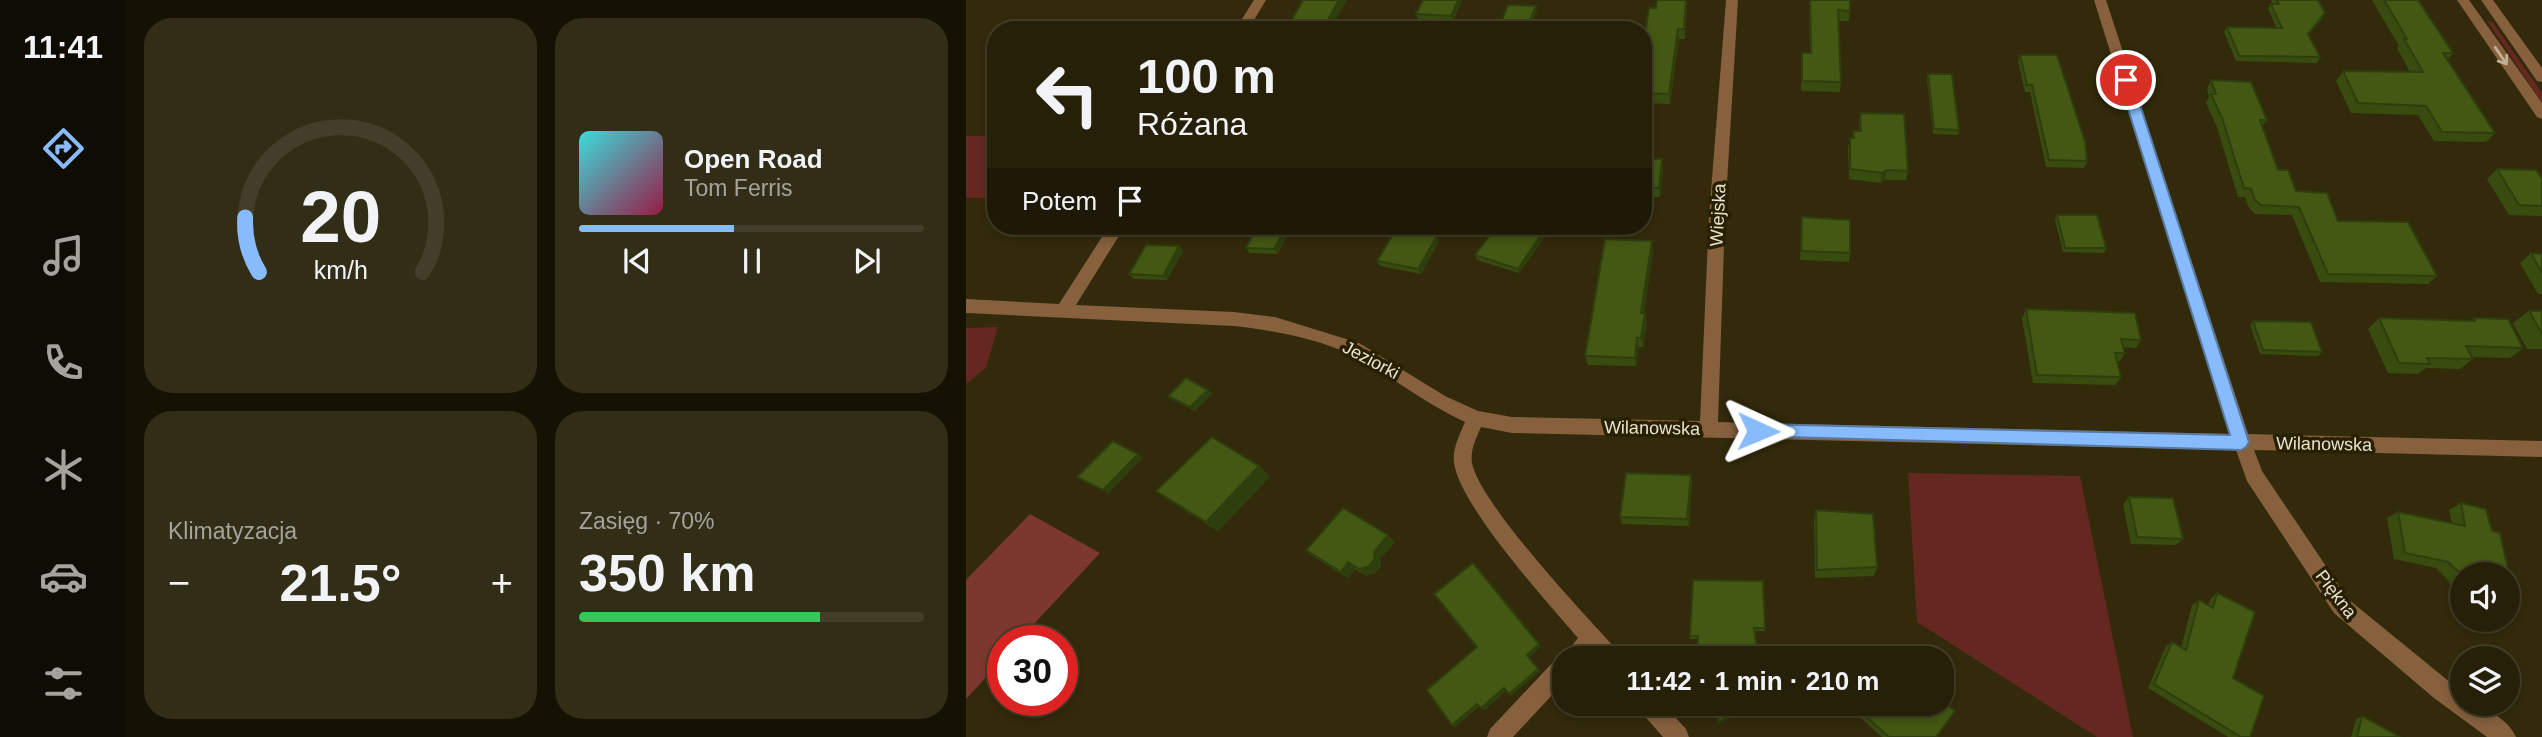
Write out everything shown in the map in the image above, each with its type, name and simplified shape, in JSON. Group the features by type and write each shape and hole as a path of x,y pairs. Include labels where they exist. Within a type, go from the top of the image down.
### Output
{"street":[{"path":"1247,21 1260,0"},
{"name":"Wiejska","path":"1709,430 1717,217 1732,0"},
{"name":"Piękna","path":"2100,0 2241,442 2254,475 2341,606 2421,673 2505,737"},
{"path":"2465,3 2489,3 2542,78"},
{"path":"2465,3 2542,114"},
{"path":"1063,311 1111,235"},
{"name":"Jeziorki","path":"966,306 1234,319 1307,331 1353,348 1438,401 1476,418"},
{"path":"1476,418 1466,440 1463,464 1469,482 1480,502 1599,646"},
{"name":"Wilanowska","path":"1476,418 1512,425 2542,449"},
{"path":"1584,646 1592,638"},
{"path":"1498,737 1552,680"},
{"path":"1660,716 1678,737"}],"shaded area":[{"path":"2486,19 2493,23 2542,93 2542,103"},
{"path":"966,136 987,136 987,198 966,198"},
{"path":"998,327 986,368 966,384 966,328"},
{"path":"1908,473 2080,476 2133,737 2097,737 1917,622"},
{"path":"1030,514 1100,553 1033,625 987,625 987,676 966,699 966,580"}],"building":[{"path":"1303,0 1339,0 1327,21 1291,21"},
{"path":"1423,0 1458,0 1451,16 1416,14"},
{"path":"1657,0 1686,0 1684,29 1678,29 1669,94 1652,93 1652,21 1647,21 1649,8 1656,8"},
{"path":"1810,0 1850,0 1850,11 1838,10 1841,82 1802,81 1802,53 1811,53"},
{"path":"2277,0 2318,0 2325,13 2308,34 2320,57 2239,56 2227,27 2282,28 2271,4 2279,4"},
{"path":"2384,0 2418,0 2453,53 2443,53 2495,133 2442,132 2426,106 2358,103 2343,71 2423,72"},
{"path":"1508,5 1536,6 1530,21 1502,21"},
{"path":"2020,55 2057,55 2085,141 2087,161 2049,160 2032,85 2027,85"},
{"path":"1928,74 1952,74 1959,130 1934,129"},
{"path":"2211,80 2251,82 2267,120 2260,120 2278,170 2288,170 2296,191 2327,193 2338,221 2408,222 2437,276 2328,274 2299,207 2261,205 2255,200 2251,189 2244,188 2222,118 2211,94 2216,94"},
{"path":"1860,113 1904,114 1908,171 1887,170 1882,173 1850,169 1850,138 1854,138 1853,131 1861,131"},
{"path":"1652,159 1662,159 1659,188 1652,188"},
{"path":"2497,169 2536,170 2542,177 2542,206 2519,205"},
{"path":"2057,215 2097,215 2106,248 2065,248"},
{"path":"1802,217 1850,220 1850,253 1801,251"},
{"path":"1252,235 1281,235 1274,249 1246,248"},
{"path":"1393,235 1437,236 1418,269 1377,261"},
{"path":"1490,235 1541,235 1518,269 1475,255"},
{"path":"1605,239 1652,241 1641,313 1645,313 1641,338 1637,338 1635,358 1585,356"},
{"path":"1146,245 1179,246 1163,276 1129,274"},
{"path":"2531,253 2542,254 2542,273"},
{"path":"2026,309 2135,313 2141,340 2121,339 2125,353 2115,353 2121,377 2037,375"},
{"path":"2529,311 2542,311 2542,334"},
{"path":"2379,318 2475,321 2474,318 2508,319 2523,348 2466,346 2473,359 2427,358 2430,364 2399,363"},
{"path":"2253,321 2311,322 2322,352 2263,350"},
{"path":"1186,378 1208,390 1190,407 1168,396"},
{"path":"1212,437 1259,466 1206,522 1156,491"},
{"path":"1113,441 1138,454 1103,490 1077,477"},
{"path":"1626,473 1691,475 1687,519 1620,517"},
{"path":"2129,497 2173,498 2183,539 2137,537"},
{"path":"2461,503 2486,509 2492,531 2500,533 2506,562 2450,564 2405,553 2398,512 2465,526"},
{"path":"1343,508 1388,535 1374,552 1375,559 1368,567 1359,569 1348,562 1341,572 1306,550"},
{"path":"1816,510 1873,514 1877,567 1817,570"},
{"path":"1473,563 1539,644 1527,655 1538,669 1509,694 1504,688 1481,708 1477,704 1452,725 1427,690 1477,647 1434,594"},
{"path":"1693,580 1763,581 1765,628 1754,628 1756,646 1697,646 1698,636 1690,636"},
{"path":"2217,593 2255,612 2233,678 2264,696 2250,737 2241,737 2154,684 2172,642 2186,650 2199,600 2213,608"},
{"path":"1718,716 1731,716 1718,722"},
{"path":"1865,716 1951,716 1936,737 1889,737"},
{"path":"2362,716 2400,737 2357,737"}],"route":[{"path":"1758,431 2241,442 2126,80"}]}
